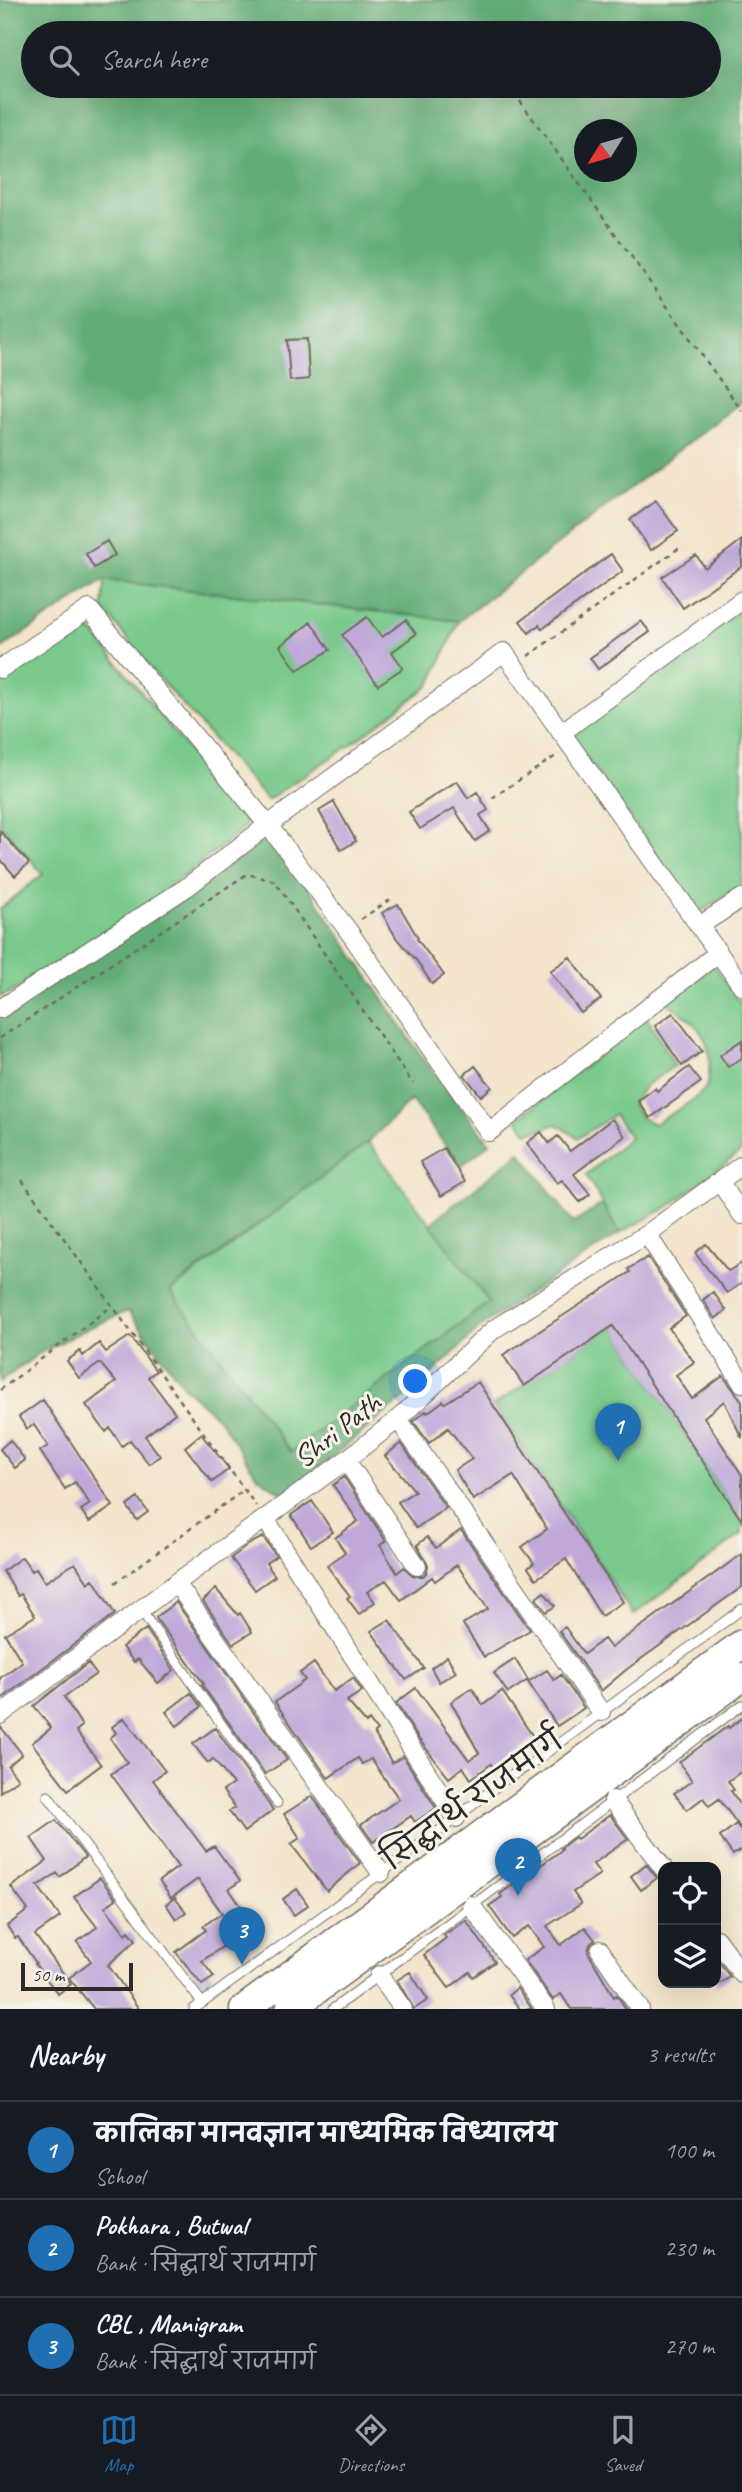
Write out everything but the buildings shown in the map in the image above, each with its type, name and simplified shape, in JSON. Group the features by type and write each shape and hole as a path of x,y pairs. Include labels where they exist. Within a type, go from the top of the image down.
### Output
{"highway":[{"name":"सिद्धार्थ राजमार्ग","path":"244,2009 742,1644"},
{"name":"सिद्धार्थ राजमार्ग","path":"290,2009 742,1677"}],"street":[{"path":"566,740 742,600"},
{"path":"0,669 89,609 268,825 347,929 489,1132 718,953"},
{"path":"0,1009 187,887 504,652 742,986"},
{"path":"699,926 742,898"},
{"name":"Shri Path","path":"0,1715 140,1609 346,1460 398,1419 494,1329 647,1234 742,1165"},
{"path":"720,1182 742,1215"},
{"path":"647,1234 742,1384"},
{"path":"398,1419 601,1712"},
{"path":"346,1460 417,1566"},
{"path":"266,1520 457,1818"},
{"path":"176,1583 381,1873"},
{"path":"613,1800 659,1862"},
{"path":"471,1905 546,2009"},
{"path":"721,1946 742,1974"},
{"path":"600,1950 640,2009"},
{"path":"379,1975 403,2009"}],"lane":[{"path":"140,1609 277,1803"},
{"path":"48,1797 198,2006 742,1609"},
{"path":"333,2009 742,1705"}],"path":[{"path":"520,101 742,411"},
{"path":"514,666 679,548"},
{"path":"492,798 566,740"},
{"path":"0,1038 247,874 275,881 413,1084"},
{"path":"347,929 393,898"},
{"path":"22,1180 266,1520"},
{"path":"0,1390 112,1306"},
{"path":"115,1583 244,1490"}],"green space":[{"path":"0,0 742,0 742,401 459,621 105,580 0,649"},
{"path":"105,580 459,621 430,685 353,743 267,800 150,668 103,608"},
{"path":"742,610 742,884 699,913 569,734"},
{"path":"91,630 247,823 241,831 143,908 0,997 0,909 43,874 0,824 0,682"},
{"path":"273,835 426,1063 490,1143 461,1166 411,1100 368,1142 170,1291 291,1452 489,1302 430,1224 520,1152 574,1223 602,1204 620,1233 484,1324 419,1386 285,1495 257,1476 219,1419 185,1388 128,1311 38,1354 0,1382 0,1016 155,916"},
{"path":"713,964 742,1005 742,1151 668,1207 620,1233 586,1175 630,1137 614,1115 578,1138 557,1124 528,1133 517,1119 647,1018 675,1066 646,1085 632,1104 641,1117 654,1124 697,1097 708,1082 708,1047 699,1029 666,1002"},
{"path":"368,1142 490,1302 291,1452 170,1292"},
{"path":"613,1326 742,1521 742,1534 633,1615 494,1405"}],"place":[{"name":"कालिका मानवज्ञान माध्यमिक विध्यालय","path":"618,1461"},
{"name":"Pokhara , Butwal","path":"518,1896"},
{"name":"CBL , Manigram","path":"242,1965"}]}
